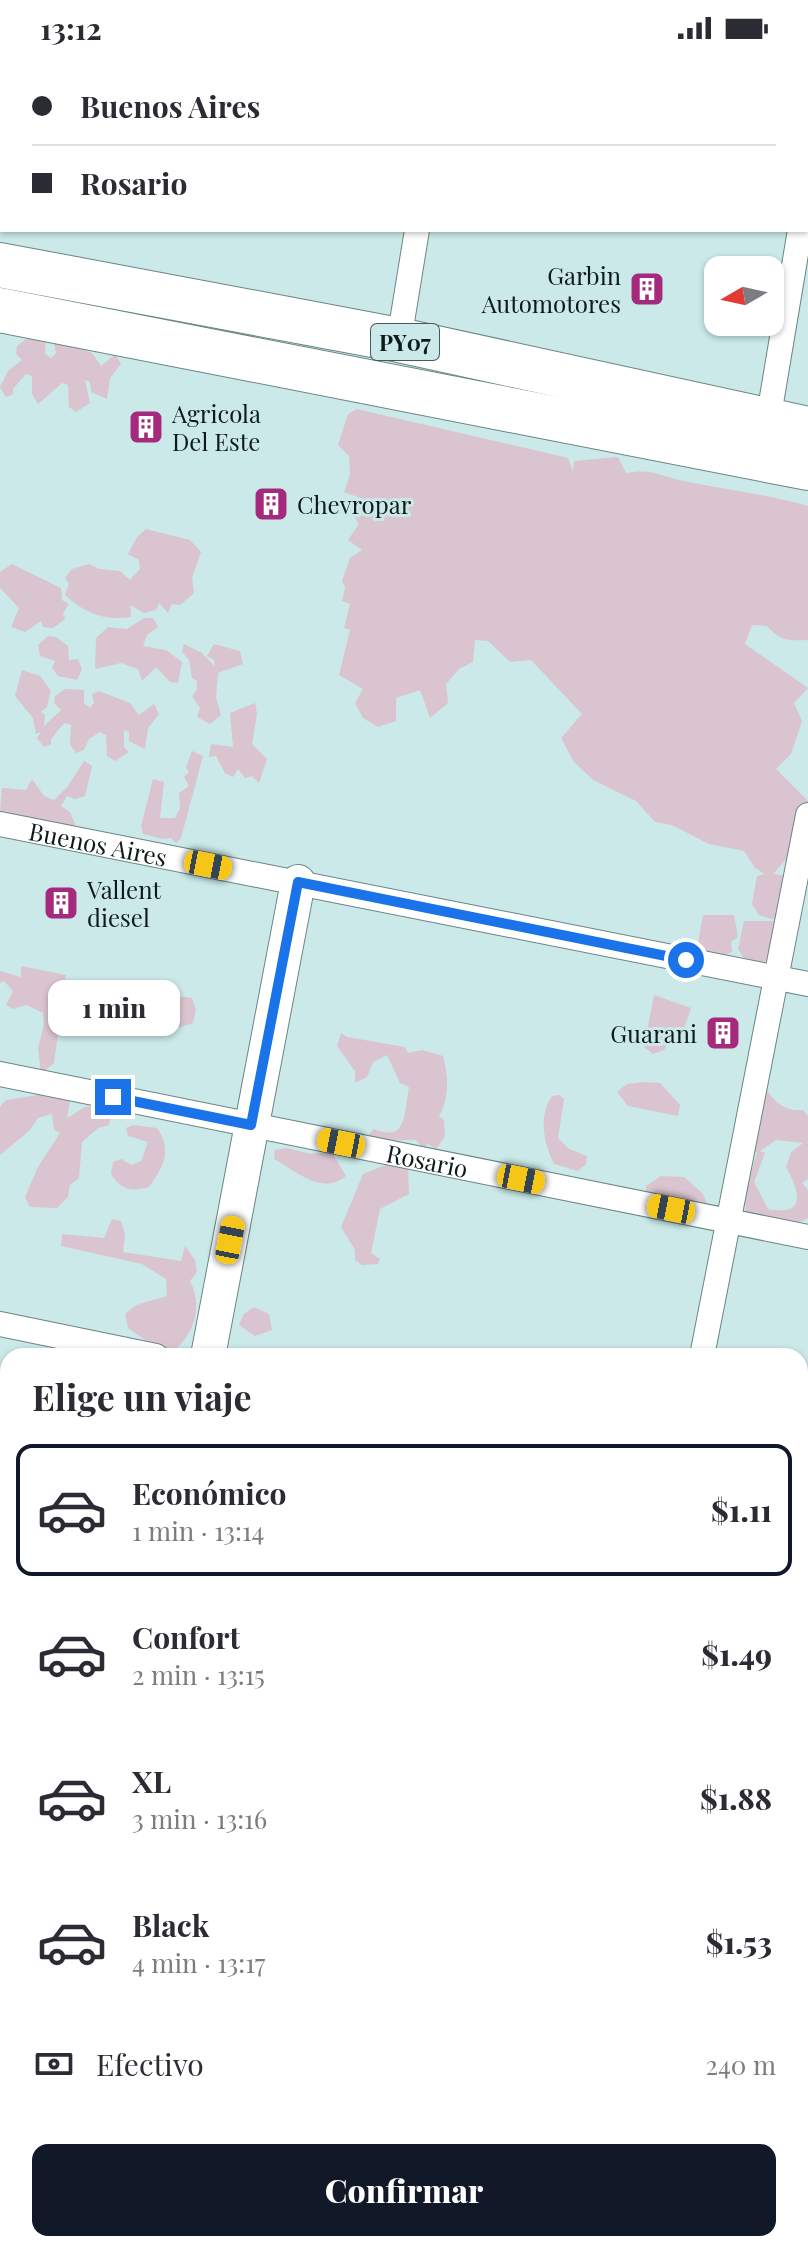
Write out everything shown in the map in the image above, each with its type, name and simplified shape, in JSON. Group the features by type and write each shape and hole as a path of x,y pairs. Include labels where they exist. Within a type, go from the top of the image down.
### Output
{"highway":[{"name":"PY07","path":"0,265 399,340 788,425"},
{"name":"PY07","path":"0,310 808,468"}],"street":[{"path":"399,340 417,232"},
{"path":"788,425 800,232"},
{"path":"704,1348 808,815"},
{"name":"Buenos Aires","path":"0,824 808,984"},
{"path":"209,1348 298,882"},
{"name":"Rosario","path":"0,1074 808,1237"},
{"path":"0,1324 117,1348"}],"shaded area":[{"path":"26,339 46,340 45,354 51,358 56,353 54,344 61,342 92,353 101,366 115,354 121,364 110,378 107,399 91,392 90,382 85,380 90,403 76,412 69,407 68,385 62,383 38,404 32,394 32,376 26,374 13,389 13,394 6,397 0,387 8,371 22,360 16,354 17,346"},
{"path":"357,409 568,458 573,471 574,461 618,457 626,473 654,473 808,506 808,640 785,639 767,626 752,625 745,644 808,688 794,703 802,721 791,754 776,769 808,801 796,848 773,874 788,876 787,913 772,919 759,915 752,904 757,876 765,874 755,868 744,851 709,844 672,825 655,822 636,801 593,780 574,762 561,738 582,714 531,660 510,662 488,641 475,640 473,662 459,669 446,684 448,703 430,718 420,690 396,698 396,721 378,727 363,718 355,703 363,689 339,675 350,630 344,628 350,604 342,601 345,588 342,581 350,558 362,550 348,540 359,524 350,510 366,500 344,492 350,475 349,456 338,445 348,414"},
{"path":"146,529 190,540 201,552 192,578 194,593 180,605 172,604 168,613 159,603 156,610 144,613 130,605 131,617 112,618 87,611 65,595 69,584 65,578 72,569 89,564 99,569 120,571 130,580 140,569 139,560 128,554 137,537"},
{"path":"12,564 61,588 62,600 69,604 63,613 65,619 53,628 43,627 41,621 25,632 11,627 19,608 0,588 0,572"},
{"path":"144,618 153,618 158,627 147,635 143,646 166,650 182,662 178,683 170,682 156,667 142,681 138,669 121,663 95,669 96,638 108,627 127,629"},
{"path":"48,636 56,637 68,646 69,660 78,659 82,669 77,680 58,676 52,668 55,661 40,656 38,645"},
{"path":"184,644 202,653 215,667 214,660 207,656 214,644 240,651 243,664 218,673 216,697 221,715 210,724 197,717 200,708 192,696 197,690 197,681 192,678 189,660 182,652"},
{"path":"22,670 40,676 51,691 47,707 41,712 45,715 44,726 61,710 54,703 55,696 65,689 84,690 84,703 90,708 94,703 92,694 99,691 130,703 139,715 154,704 159,714 148,728 145,749 129,741 129,732 124,730 124,747 129,752 115,761 107,756 106,735 100,732 89,739 84,750 76,753 70,744 71,725 64,723 51,739 51,744 44,747 37,738 41,732 36,734 33,718 15,696"},
{"path":"255,703 257,714 252,744 267,759 259,783 252,776 245,778 238,769 233,777 225,773 216,756 209,757 211,744 233,747 230,713"},
{"path":"192,751 203,756 181,838 176,843 171,838 143,834 141,826 153,779 164,782 160,818 175,818 180,808 179,793 189,786 184,777 189,772 186,768"},
{"path":"84,761 92,766 85,796 75,799 67,796 61,806 70,812 75,824 70,828 0,812 2,788 26,790 32,779 44,796 54,800 68,786"},
{"path":"703,915 734,915 738,937 731,942 732,952 717,958 705,954 698,943"},
{"path":"744,921 774,921 779,942 773,958 758,964 745,960 738,949"},
{"path":"21,966 66,975 54,1063 41,1074 38,1048 44,1024 43,1013 26,1005 13,1009 6,1005 13,991 4,981 0,983 0,971 21,977"},
{"path":"162,994 192,998 196,1010 193,1023 174,1029 171,1021 157,1013"},
{"path":"654,995 691,1008 684,1029 686,1043 669,1041 664,1050 653,1054 644,1047"},
{"path":"341,1033 347,1037 405,1047 408,1053 422,1050 443,1056 447,1086 439,1116 444,1120 445,1136 436,1149 428,1144 423,1148 416,1140 364,1140 374,1129 393,1132 399,1129 405,1115 409,1087 400,1083 387,1055 373,1062 367,1077 355,1083 355,1071 337,1046"},
{"path":"660,1083 680,1105 678,1116 628,1106 617,1092 627,1084"},
{"path":"766,1089 782,1106 803,1110 808,1116 808,1179 802,1183 808,1190 808,1218 784,1224 759,1219 755,1212 753,1219 746,1216 745,1194 757,1152 749,1152","holes":["776,1140 803,1143 791,1152 786,1167 797,1193 795,1205 790,1209 768,1209 754,1182 765,1153 760,1151"]},
{"path":"50,1093 70,1101 67,1118 85,1107 102,1104 112,1111 109,1125 98,1128 82,1142 79,1178 70,1185 68,1197 57,1208 30,1207 25,1197 38,1167 60,1133 54,1130 52,1114 38,1118 30,1130 0,1155 0,1107 6,1100"},
{"path":"559,1095 564,1099 558,1138 569,1149 587,1156 586,1164 578,1171 554,1164 545,1139 545,1113 552,1096"},
{"path":"133,1125 157,1128 165,1152 162,1166 149,1187 137,1189 123,1186 111,1174 113,1162 121,1159 132,1165 141,1161 148,1142 128,1136 126,1128"},
{"path":"287,1148 311,1154 332,1152 346,1176 328,1183 309,1180 274,1159 275,1150"},
{"path":"393,1162 408,1163 409,1194 380,1209 371,1253 380,1259 378,1264 362,1265 355,1260 355,1250 341,1227 363,1174"},
{"path":"661,1176 684,1177 703,1194 708,1206 646,1195 646,1186"},
{"path":"112,1219 121,1221 125,1234 123,1252 181,1261 185,1246 195,1260 197,1272 190,1281 196,1299 195,1316 189,1333 177,1348 157,1348 128,1328 125,1314 136,1305 167,1296 166,1279 142,1264 61,1246 62,1234 104,1238"},
{"path":"254,1307 269,1314 272,1330 255,1336 239,1325 244,1314"}],"place":[{"name":"Garbin Automotores","path":"647,289"},
{"name":"Agricola Del Este","path":"146,427"},
{"name":"Chevropar","path":"271,504"},
{"name":"Vallent diesel","path":"61,903"},
{"name":"Guarani","path":"723,1033"}],"route":[{"path":"113,1097 251,1125 298,882 686,960"}]}
